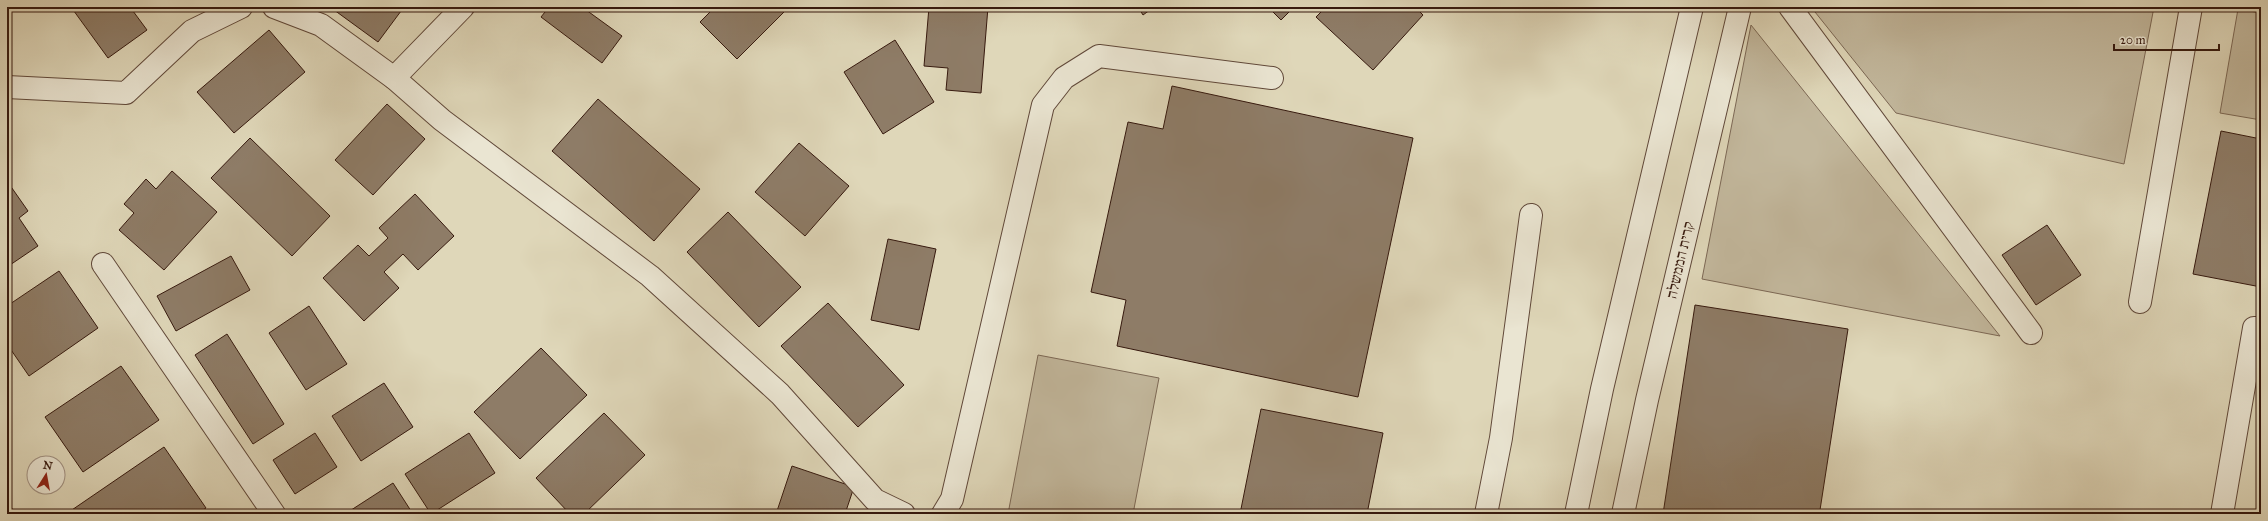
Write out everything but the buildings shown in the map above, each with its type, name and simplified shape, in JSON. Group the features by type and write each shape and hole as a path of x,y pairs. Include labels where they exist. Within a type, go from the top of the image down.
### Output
{"street":[{"path":"7,87 126,93 192,31 241,7"},
{"path":"274,7 321,25 394,78 442,120 650,276 780,394 873,507 904,514"},
{"path":"394,78 463,7"},
{"path":"1576,514 1602,389 1692,7"},
{"name":"קרית הממשלה","path":"1623,514 1647,400 1740,7"},
{"path":"1790,7 2031,333"},
{"path":"2140,302 2191,7"},
{"path":"942,514 952,499 1043,105 1064,78 1099,56 1272,78"},
{"path":"1486,514 1501,438 1531,215"},
{"path":"103,264 274,514"},
{"path":"2222,514 2254,328 2261,330"}],"shaded area":[{"path":"1811,7 2154,7 2124,164 1896,113"},
{"path":"2238,9 2261,13 2261,120 2220,113"},
{"path":"1751,25 2000,336 1702,279"},
{"path":"1038,355 1159,378 1133,514 1008,514"}]}
